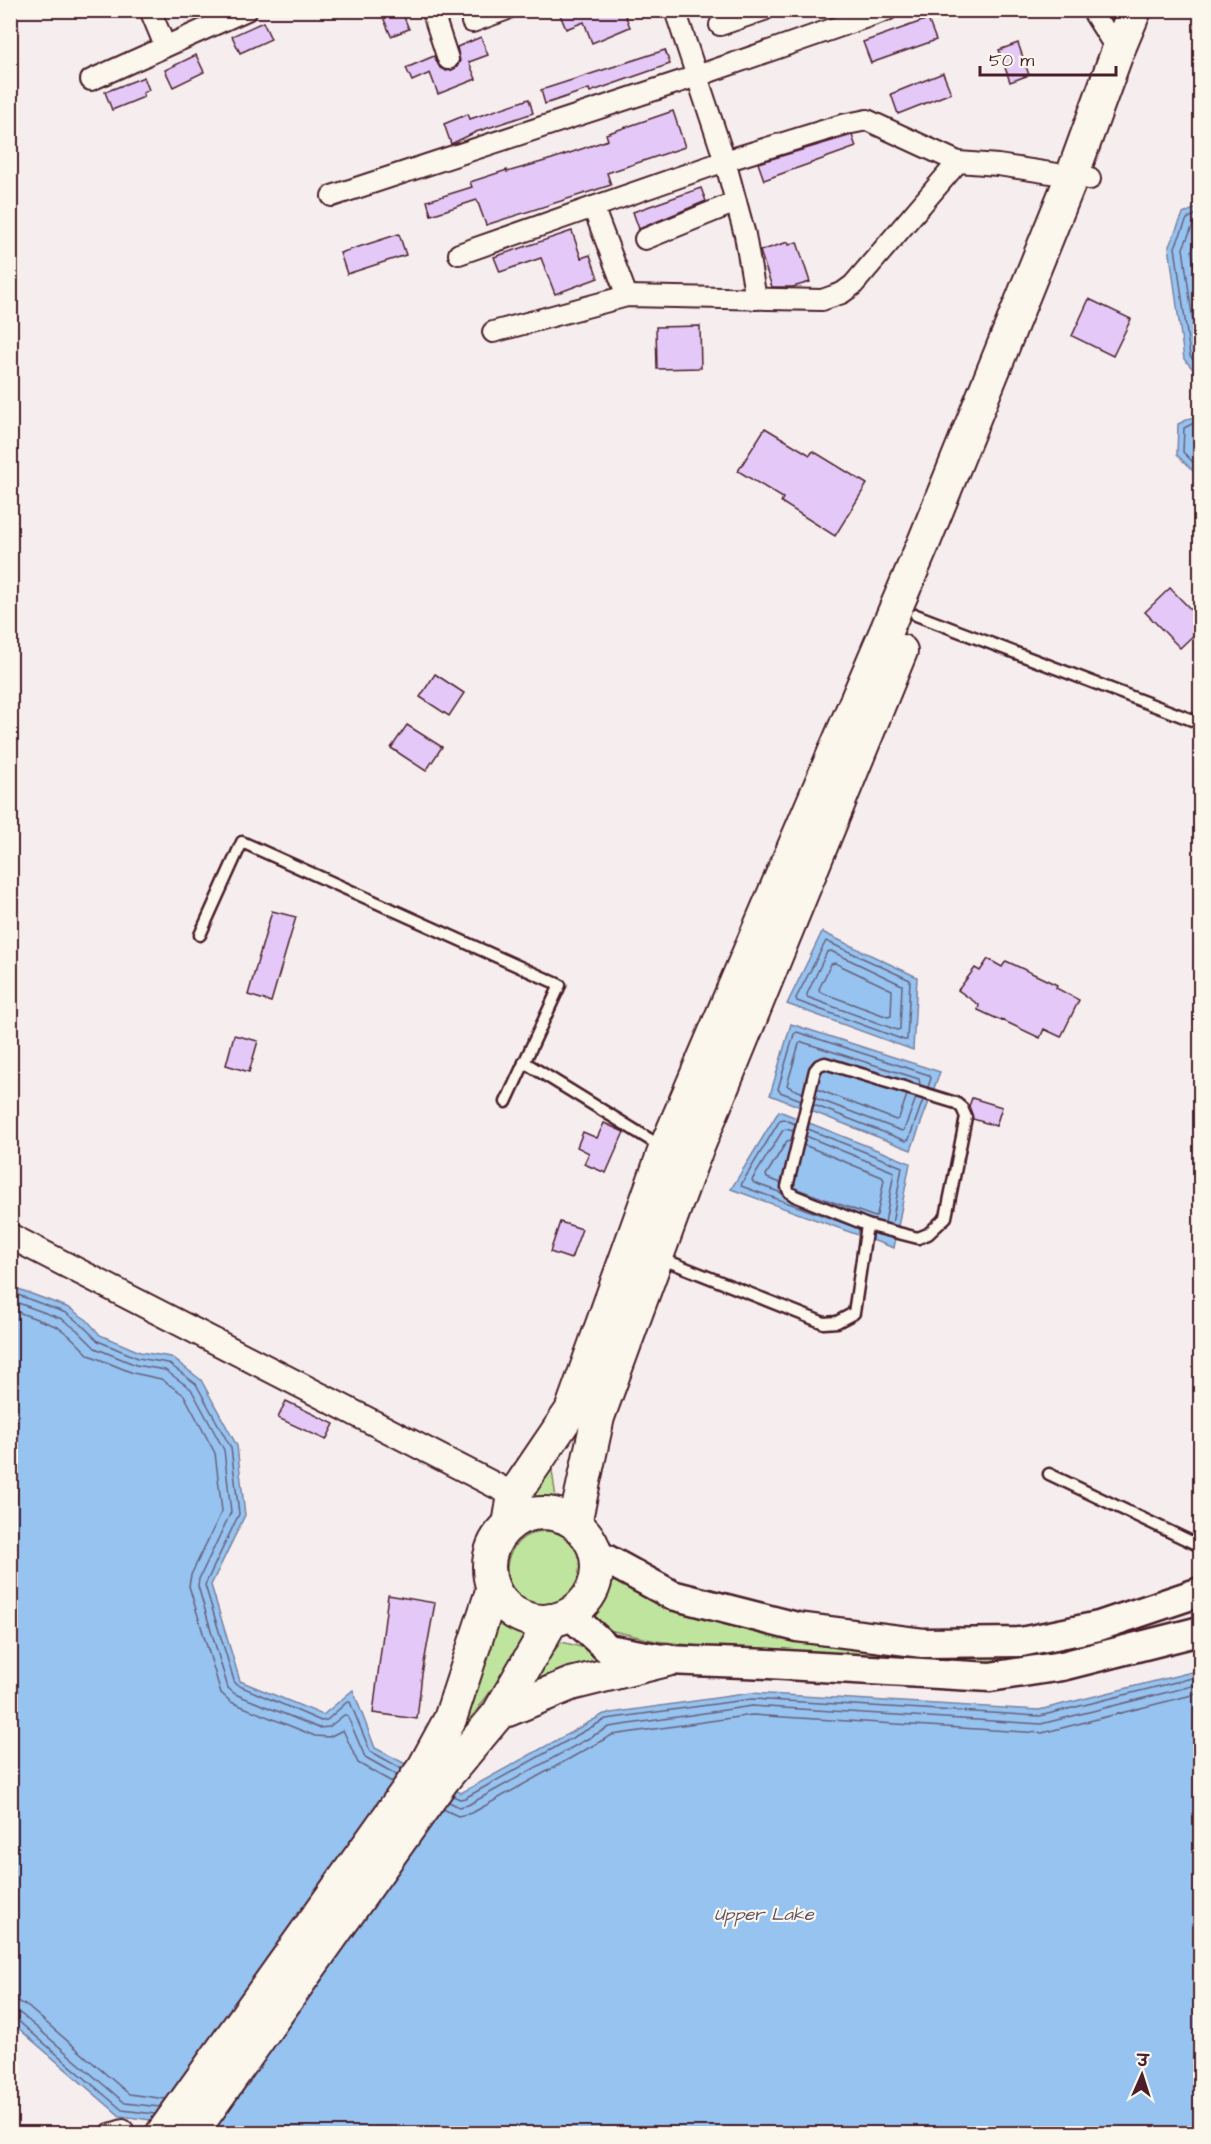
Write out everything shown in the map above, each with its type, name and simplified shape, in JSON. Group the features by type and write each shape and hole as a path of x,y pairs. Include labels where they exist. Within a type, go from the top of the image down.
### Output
{"main road":[{"path":"575,1523 598,1417 657,1257 678,1156 916,615 1007,363 1081,178 1123,58 1135,10"},
{"path":"1123,58 1152,10"},
{"path":"512,1510 525,1516 542,1513 559,1515 575,1523 588,1536 595,1553 597,1571 593,1588 583,1603 560,1617 534,1620 517,1614 503,1603 493,1588 489,1571 490,1553 512,1510 571,1411 678,1156 924,542 1081,178"},
{"path":"595,1553 672,1595 796,1627 923,1643 1021,1642 1099,1626 1200,1592"},
{"path":"191,2133 434,1773 493,1588"},
{"path":"560,1617 608,1648 668,1660 780,1664 990,1677 1062,1666 1200,1631"},
{"path":"162,2133 434,1773 498,1714 560,1617"},
{"path":"498,1714 571,1684 668,1660"}],"street":[{"path":"150,10 165,46"},
{"path":"432,10 447,59"},
{"path":"472,22 505,10"},
{"path":"675,10 725,161 745,235 756,300"},
{"path":"720,25 764,10"},
{"path":"332,196 697,76 848,16 887,10"},
{"path":"1092,10 1123,58"},
{"path":"91,80 237,12"},
{"path":"459,254 725,161 842,125 867,120 958,162 998,165 1081,178"},
{"path":"493,332 627,296 822,300 853,285 958,162"},
{"path":"645,239 736,202"},
{"path":"592,207 627,296"},
{"path":"13,1238 512,1510"}],"lane":[{"path":"916,615 1200,723"},
{"path":"200,935 242,842 560,985 506,1102"},
{"path":"524,1062 678,1156"},
{"path":"825,1062 956,1102 966,1117 946,1217 928,1234 918,1238 867,1225 795,1196 789,1192 787,1187 815,1070 825,1062"},
{"path":"657,1257 824,1323 837,1322 854,1313 867,1225"},
{"path":"1049,1474 1200,1546"}],"green space":[{"path":"550,1457 557,1505 539,1506 524,1497"},
{"path":"545,1531 559,1534 572,1542 580,1555 583,1569 580,1583 572,1596 559,1604 545,1607 531,1604 518,1596 510,1583 507,1569 510,1555 518,1542 531,1534"},
{"path":"609,1577 675,1610 1002,1650 1002,1665 766,1654 656,1641 579,1623"},
{"path":"496,1612 507,1621 536,1633 442,1758"},
{"path":"562,1642 619,1657 580,1665 525,1685 525,1682"}],"water":[{"path":"1200,206 1200,377 1184,359 1169,246 1183,214"},
{"path":"1200,414 1200,478 1177,455 1178,424"},
{"path":"822,932 917,977 913,1050 787,1004"},
{"path":"791,1024 940,1072 911,1150 770,1095"},
{"path":"779,1111 910,1163 894,1248 731,1189"},
{"name":"Upper Lake","path":"10,1284 69,1308 87,1320 100,1335 140,1352 171,1357 201,1380 237,1446 245,1515 211,1585 240,1681 323,1715 353,1690 375,1748 461,1793 604,1714 751,1693 1039,1710 1200,1670 1200,2123 1178,2134 242,2134 238,2131 120,2116 11,2022"}],"building":[{"path":"380,10 401,10 409,29 391,36"},
{"path":"558,10 623,10 630,27 592,43 584,22 566,29"},
{"path":"928,19 936,40 871,63 863,42"},
{"path":"263,22 271,39 240,53 232,36"},
{"path":"481,37 488,55 469,62 476,79 438,94 430,73 412,81 406,68 434,56 440,68 446,71 452,70 460,61 457,47"},
{"path":"1018,43 1029,75 1010,82 999,50"},
{"path":"665,50 670,64 590,92 589,89 545,104 541,90"},
{"path":"196,55 204,72 173,87 165,70"},
{"path":"943,73 951,93 898,114 891,94"},
{"path":"144,77 149,90 143,93 144,97 112,110 105,92"},
{"path":"529,99 533,113 476,132 451,144 444,124 468,114 470,119"},
{"path":"673,111 685,147 607,173 611,185 486,225 477,200 431,215 427,201 472,187 470,182 552,159 608,140 606,134"},
{"path":"852,135 856,147 764,180 758,163"},
{"path":"701,188 706,201 639,229 633,212"},
{"path":"572,231 581,258 590,255 598,278 555,294 541,258 500,272 494,257"},
{"path":"399,234 406,255 347,274 340,253"},
{"path":"788,242 789,245 797,242 810,282 793,287 772,287 760,251"},
{"path":"1089,299 1131,319 1113,356 1072,336"},
{"path":"700,326 701,368 657,369 656,327"},
{"path":"765,428 810,455 813,451 867,484 835,536 781,502 783,498 738,471"},
{"path":"1170,588 1200,619 1200,629 1180,648 1145,612"},
{"path":"435,674 464,693 449,716 420,697"},
{"path":"407,725 442,747 426,771 391,748"},
{"path":"272,911 296,917 271,1002 248,995"},
{"path":"988,959 1002,967 1006,961 1057,985 1056,988 1079,1000 1061,1037 1044,1029 1040,1038 1002,1021 978,1010 979,1005 958,990 975,968 980,971"},
{"path":"234,1035 258,1041 249,1072 226,1065"},
{"path":"972,1098 1002,1107 996,1126 973,1119 969,1106"},
{"path":"604,1123 624,1132 606,1173 584,1164 589,1153 577,1147 583,1132 597,1138"},
{"path":"560,1222 582,1229 571,1259 550,1252"},
{"path":"286,1401 334,1424 326,1440 278,1418"},
{"path":"388,1595 435,1603 422,1674 417,1719 373,1713"}]}
